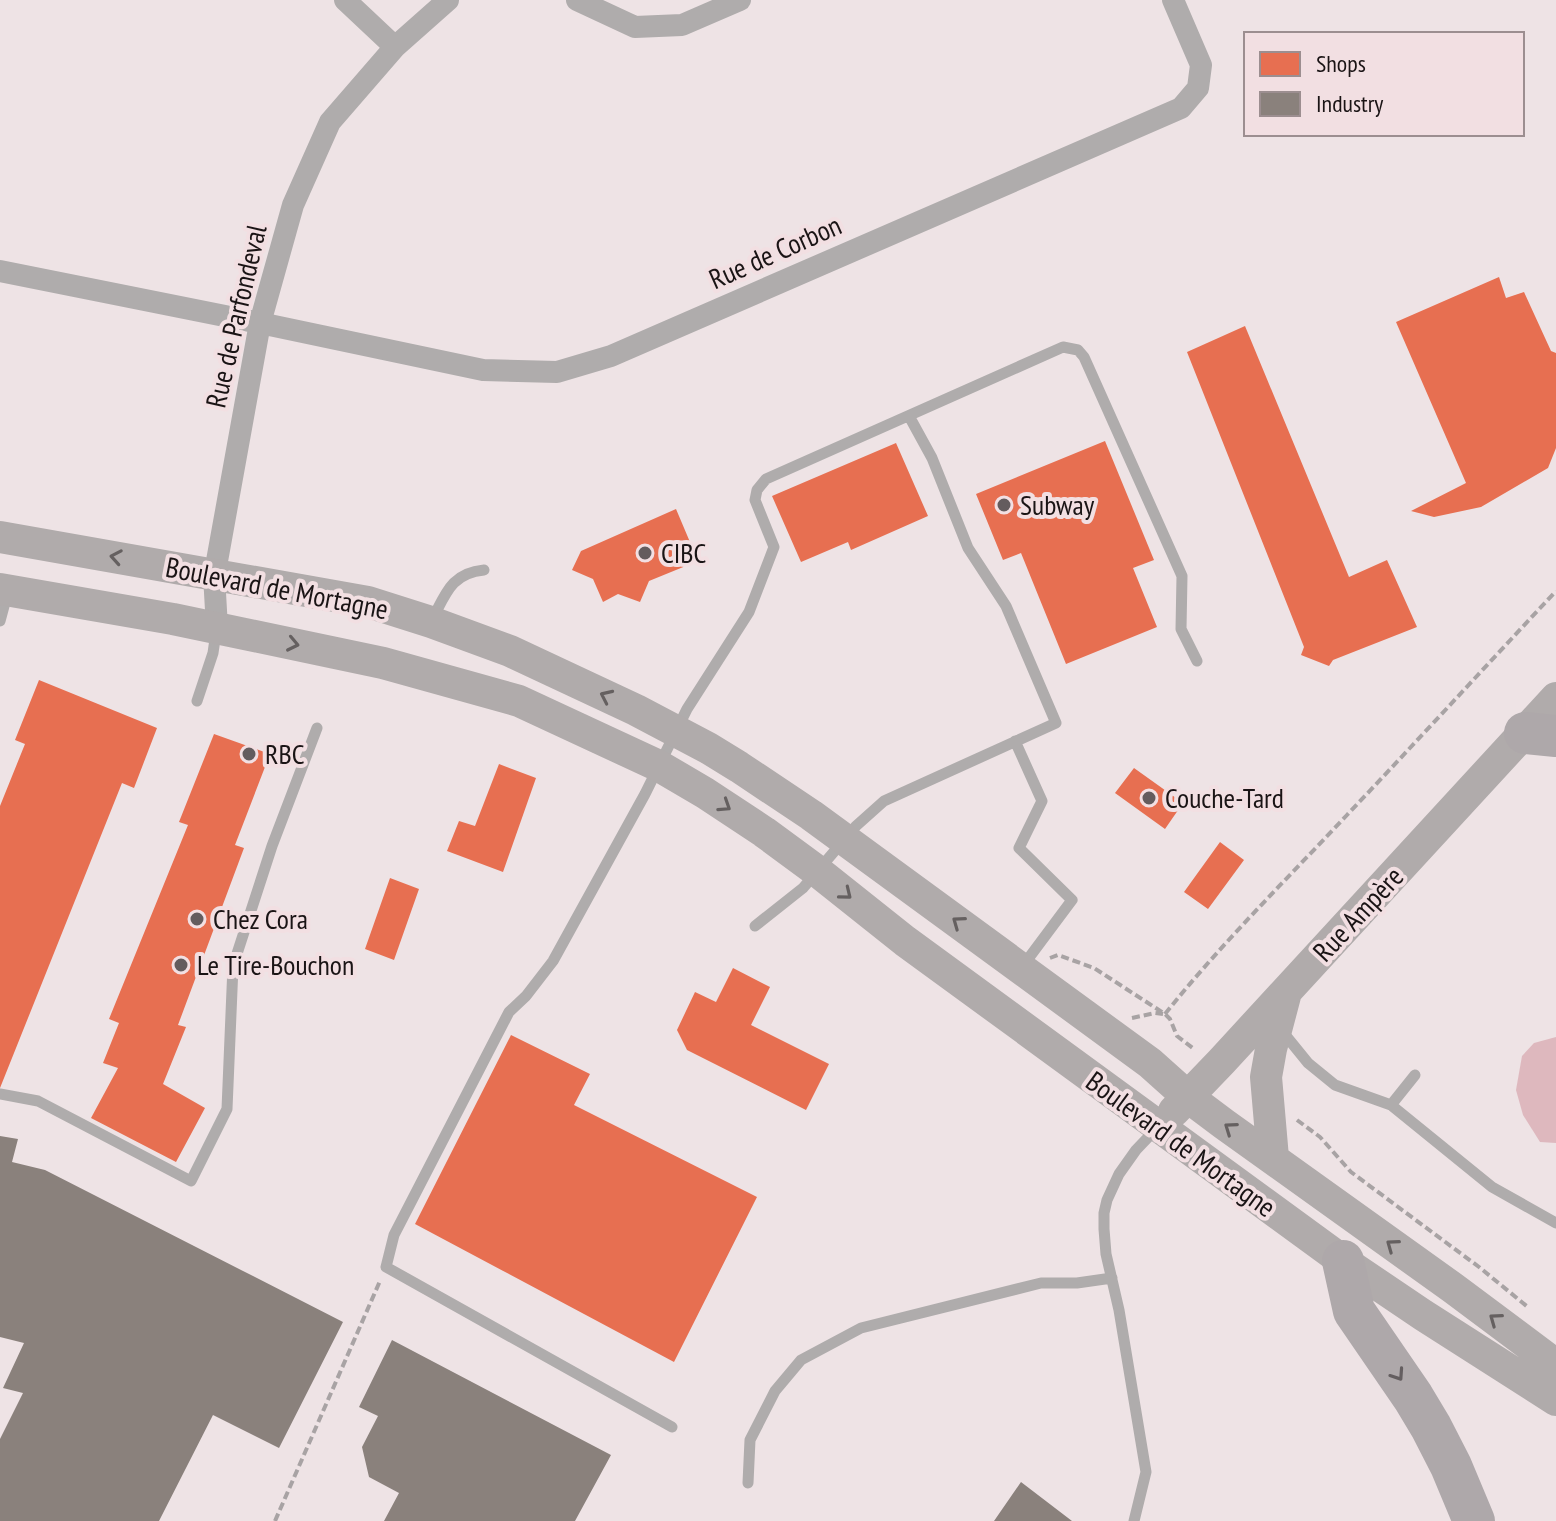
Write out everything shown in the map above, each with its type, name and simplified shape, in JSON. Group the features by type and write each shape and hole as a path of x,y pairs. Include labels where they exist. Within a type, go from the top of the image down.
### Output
{"highway":[{"path":"1343,1261 1354,1311 1431,1427 1474,1521"}],"main road":[{"name":"Boulevard de Mortagne","path":"0,537 368,602 510,651 676,731 739,767 845,840 1150,1063 1188,1097 1556,1365"},
{"name":"Boulevard de Mortagne","path":"4,590 217,628 383,663 519,701 659,766 735,813 817,871 905,941 1343,1261 1556,1400"},
{"name":"Rue Ampère","path":"1157,1127 1277,1009 1541,734 1556,698"},
{"path":"1273,1158 1266,1077 1277,1009"}],"street":[{"path":"345,0 395,47"},
{"name":"Rue de Parfondeval","path":"217,628 214,575 260,323 293,205 330,122 395,47 448,0"},
{"path":"577,0 635,27 682,25 740,0"},
{"name":"Rue de Corbon","path":"0,271 483,370 557,372 611,356 1181,108 1198,88 1201,65 1173,0"}],"lane":[{"path":"672,1427 386,1267 394,1235 509,1012 526,996 553,961 645,794 687,709 749,612 774,547 755,500 757,490 766,479 1063,347 1078,350 1084,357 1182,576 1181,629 1197,661"},
{"path":"755,926 798,892 866,815 884,801 1056,723 1006,606 968,548 932,458 909,416"},
{"path":"431,622 449,586 471,571 484,570"},
{"path":"0,621 4,590"},
{"path":"197,701 213,653 217,628"},
{"path":"0,1094 38,1101 191,1181 227,1109 233,966 272,846 317,728"},
{"path":"1015,741 1042,801 1019,848 1072,900 1021,968"},
{"path":"1277,1009 1308,1063 1335,1085 1391,1105 1492,1187 1556,1223"},
{"path":"1391,1105 1415,1075"},
{"path":"1134,1521 1146,1472 1104,1229 1107,1200 1124,1166 1157,1127"},
{"path":"748,1483 750,1440 775,1391 801,1360 861,1328 1041,1283 1077,1283 1112,1278"}],"path":[{"path":"1165,1014 1226,942 1556,591"},
{"path":"1058,955 1094,968 1165,1014 1173,1029"},
{"path":"1129,1019 1165,1014"},
{"path":"1285,1114 1320,1137 1351,1172 1534,1312"},
{"path":"275,1521 386,1267"}],"shaded area":[{"path":"1556,1037 1556,1143 1540,1142 1523,1115 1516,1090 1522,1056 1534,1043"}],"building: Shops":[{"path":"1499,277 1506,298 1524,292 1551,351 1556,353 1556,448 1548,468 1481,507 1434,517 1411,511 1466,483 1396,322"},
{"path":"1245,326 1349,577 1387,560 1417,627 1333,660 1329,666 1301,655 1304,647 1187,352"},
{"path":"1105,441 1154,560 1133,568 1157,627 1066,664 1021,553 1003,560 976,494"},
{"path":"896,443 928,516 851,550 848,542 801,562 772,496"},
{"path":"676,509 698,561 649,581 640,602 618,594 603,602 593,579 572,570 581,551"},
{"path":"39,680 157,728 134,788 122,783 0,1088 0,806 25,744 15,740"},
{"path":"214,734 270,754 235,845 244,848 178,1025 186,1027 163,1084 205,1108 176,1162 91,1118 118,1068 103,1063 119,1023 109,1019 188,825 179,822"},
{"path":"499,764 536,778 503,872 447,851 459,821 475,826"},
{"name":"Couche-Tard","path":"1134,768 1183,803 1165,829 1115,793"},
{"path":"1220,842 1244,860 1208,909 1184,892"},
{"path":"390,878 419,889 394,960 365,949"},
{"path":"733,968 770,987 751,1025 829,1064 806,1110 687,1050 677,1030 695,992 716,1002"},
{"path":"511,1035 590,1074 574,1105 757,1197 674,1362 415,1224"}],"building: Industry":[{"path":"0,1136 18,1139 12,1162 45,1170 343,1322 279,1448 213,1415 159,1521 0,1521 0,1439 23,1393 3,1388 24,1343 0,1337"},
{"path":"392,1340 611,1455 575,1521 384,1521 399,1493 369,1477 362,1447 378,1416 359,1407"},
{"path":"1021,1482 1072,1521 994,1521"}],"place":[{"name":"Subway","path":"1004,505"},
{"name":"CIBC","path":"645,553"},
{"name":"RBC","path":"249,754"},
{"name":"Couche-Tard","path":"1149,798"},
{"name":"Chez Cora","path":"197,919"},
{"name":"Le Tire-Bouchon","path":"181,965"}]}
